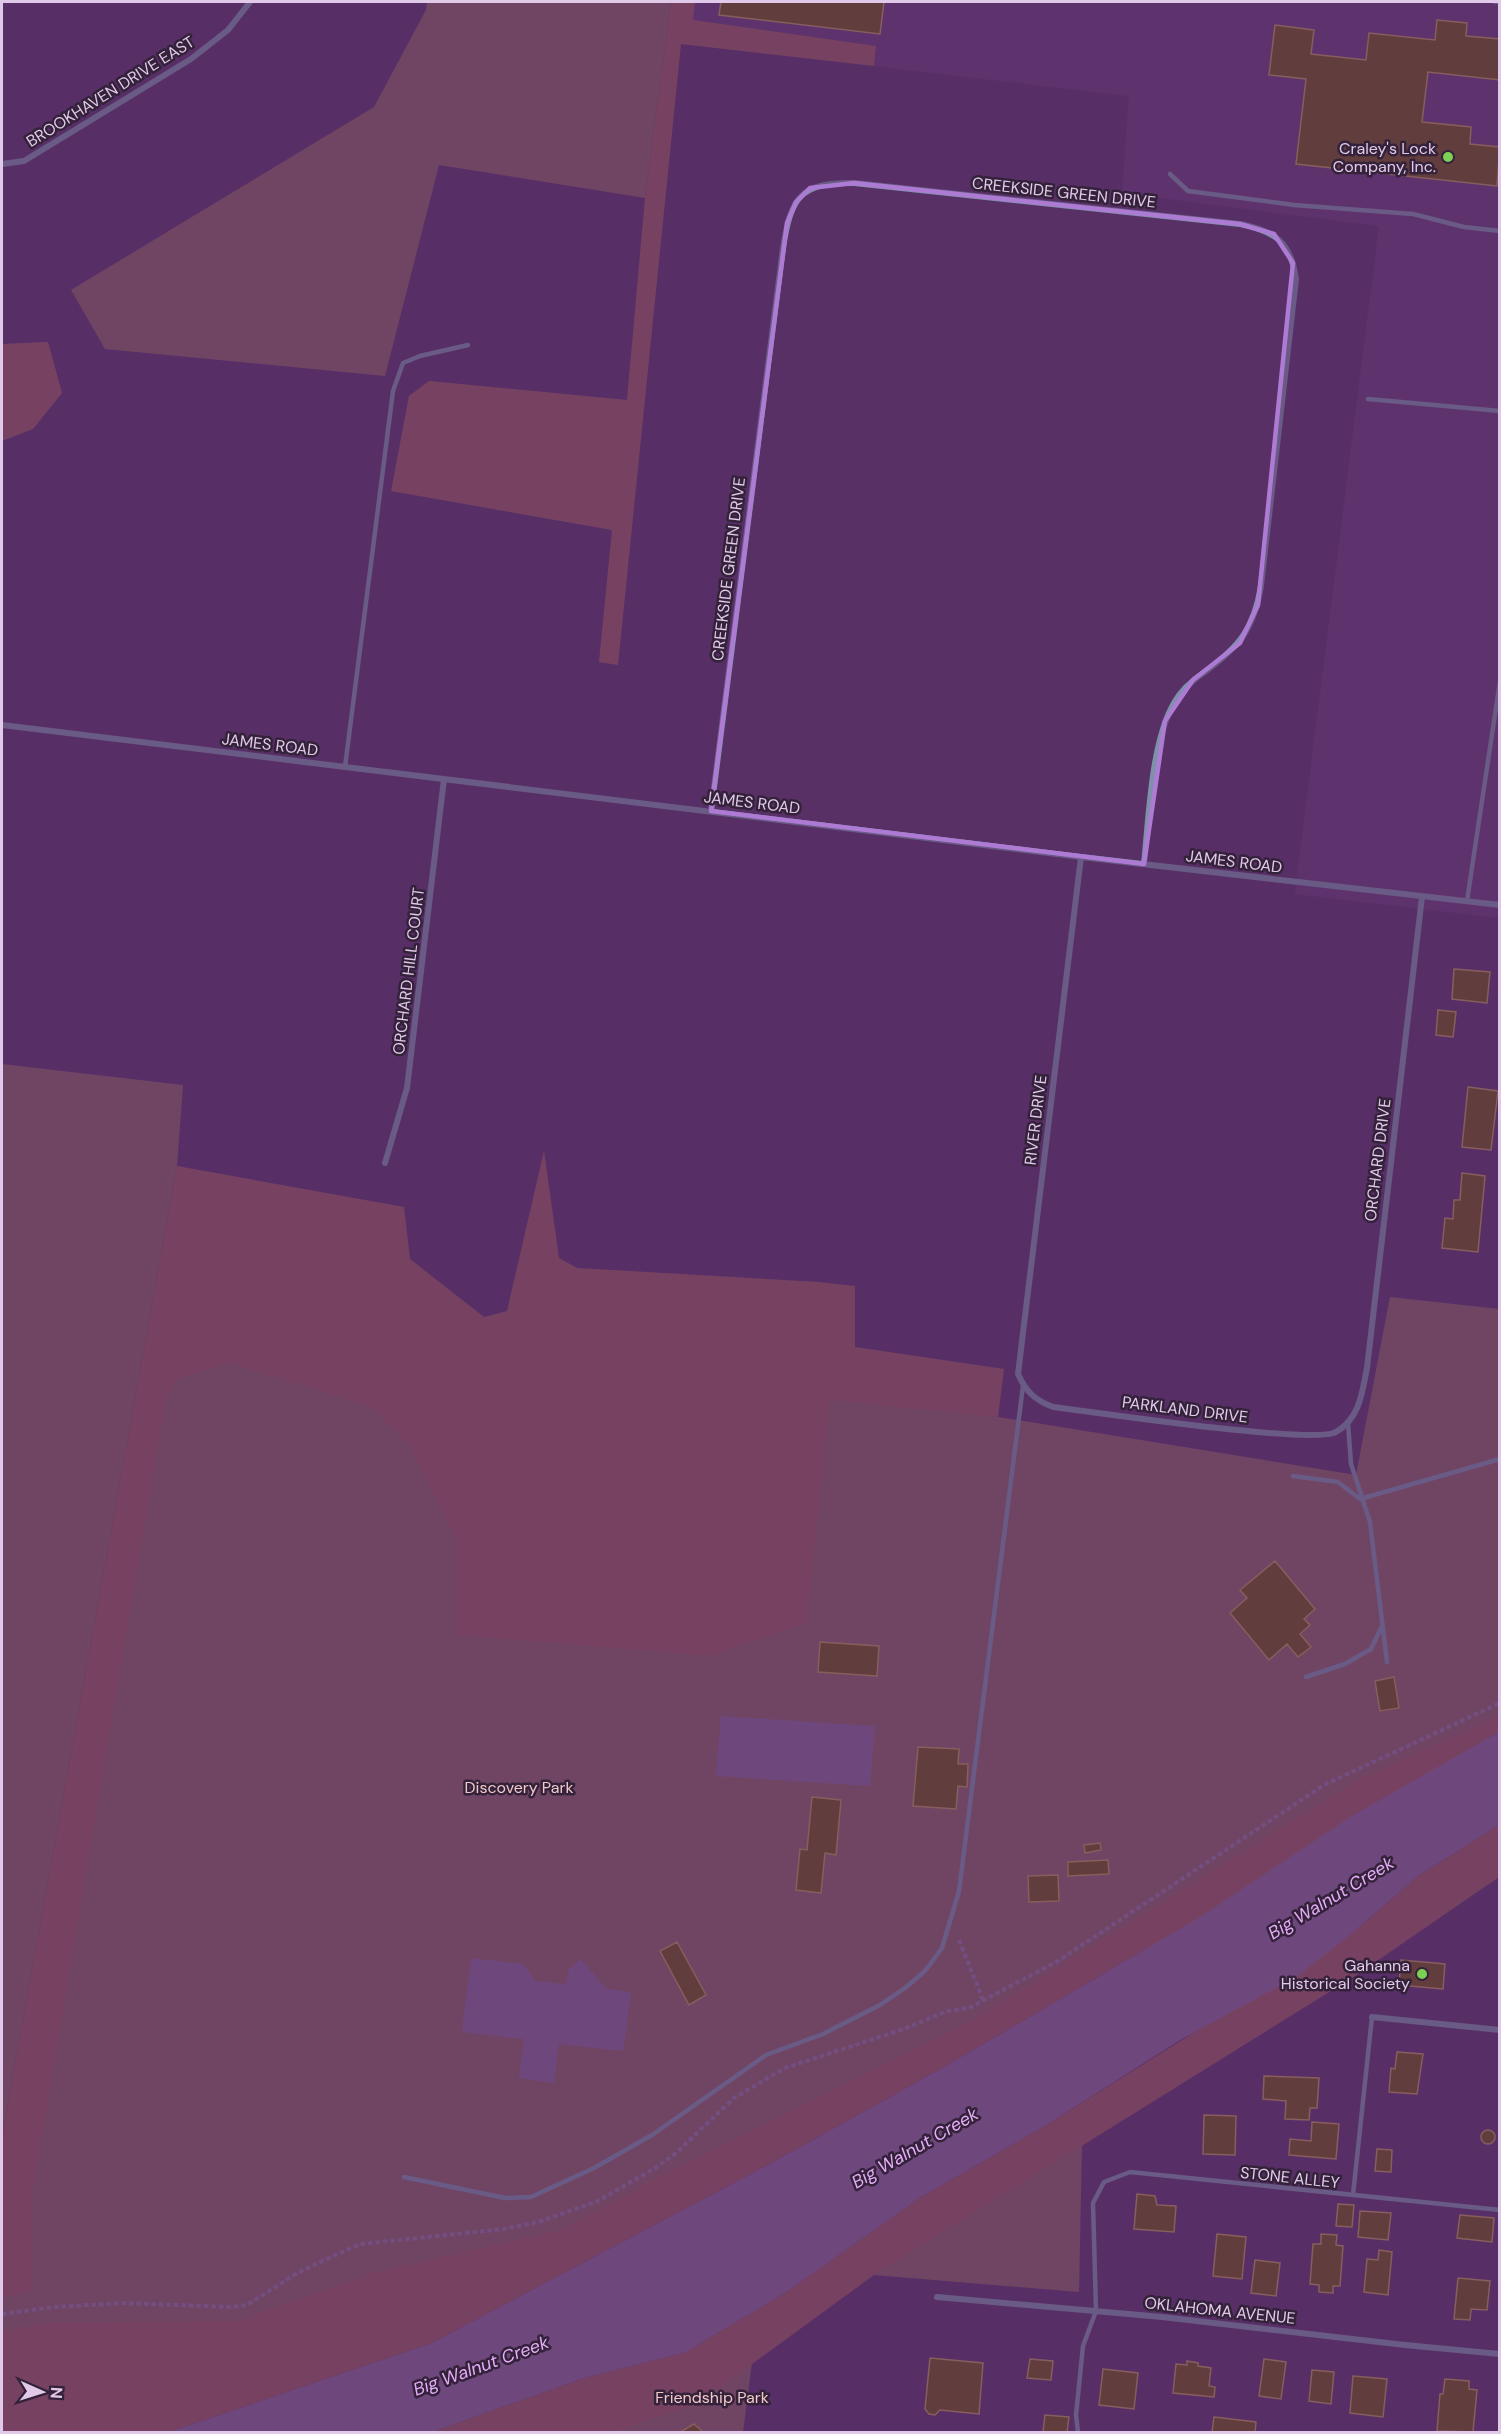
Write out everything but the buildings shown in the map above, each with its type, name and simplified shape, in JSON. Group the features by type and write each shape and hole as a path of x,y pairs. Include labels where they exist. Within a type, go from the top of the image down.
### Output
{"street":[{"name":"BROOKHAVEN DRIVE EAST","path":"2,164 24,161 191,59 228,30 250,2"},
{"name":"CREEKSIDE GREEN DRIVE","path":"711,811 783,248 787,223 796,202 810,188 827,183 854,183 1240,224 1274,234 1286,248 1293,263 1296,279 1261,586 1258,605 1250,627 1240,643 1193,680 1175,701 1165,721 1158,751 1144,864"},
{"name":"JAMES ROAD","path":"2,725 1500,905"},
{"name":"ORCHARD HILL COURT","path":"385,1164 407,1088 444,779"},
{"name":"RIVER DRIVE","path":"1023,1386 1018,1374 1019,1362 1082,856"},
{"name":"ORCHARD DRIVE","path":"1348,1423 1360,1405 1367,1368 1422,897"},
{"name":"PARKLAND DRIVE","path":"1023,1386 1036,1401 1053,1407 1236,1429 1311,1436 1335,1433 1348,1423"},
{"path":"1372,2017 1500,2030"},
{"name":"OKLAHOMA AVENUE","path":"937,2297 1096,2311 1500,2354"}],"lane":[{"path":"1170,174 1188,191 1294,205 1413,214 1464,227 1500,231"},
{"path":"345,767 393,391 403,363 420,356 468,345"},
{"path":"1368,399 1500,411"},
{"path":"1467,901 1500,681"},
{"path":"404,2177 505,2198 531,2197 555,2187 652,2135 766,2055 823,2034 880,2005 925,1971 942,1948 959,1891 1023,1386"},
{"path":"1348,1423 1351,1464 1360,1499 1370,1522 1387,1662"},
{"path":"1360,1499 1500,1459"},
{"path":"1293,1476 1338,1482 1360,1499"},
{"path":"1306,1677 1345,1664 1371,1649 1382,1626"},
{"path":"1353,2195 1372,2017"},
{"name":"STONE ALLEY","path":"1096,2311 1093,2203 1104,2182 1130,2172 1500,2210"},
{"path":"1078,2433 1076,2415 1083,2346 1096,2311"}],"path":[{"path":"951,1922 983,2000"}],"highlighted area":[{"path":"854,183 1240,224 1274,234 1293,263 1258,605 1240,643 1193,680 1165,721 1144,864 711,811 787,223 796,202 810,188"}],"shaded area":[{"path":"671,2 695,2 693,20 876,46 874,66 681,44 618,665 599,662 612,530 391,491 409,396 429,381 627,400 645,198"},
{"path":"695,2 1499,2 1499,918 1295,894 1379,226 1122,193 1129,96 874,66 876,46 692,20"},
{"path":"48,342 62,393 33,429 2,441 2,344"},
{"path":"544,1151 559,1258 577,1268 855,1286 855,1347 1004,1369 998,1417 830,1400 807,1623 711,1656 455,1635 456,1538 410,1447 372,1407 229,1363 177,1379 165,1404 33,2190 32,2291 2,2298 2,2137 177,1166 404,1207 410,1259 484,1317 507,1311"},
{"path":"1499,1716 1499,1733 1349,1818 1197,1919 944,2067 768,2165 430,2344 169,2432 2,2432 2,2332 42,2323 238,2321 372,2273 563,2229 667,2172 968,2023 1358,1780"},
{"path":"1499,1825 1499,1877 1355,1976 874,2275 697,2404 613,2432 432,2432 584,2378 686,2352 788,2291 921,2197 1043,2127 1350,1935 1418,1876"}],"green space":[{"path":"427,2 671,2 645,198 439,165 385,376 105,349 71,290 374,107 426,10"},
{"path":"2,1064 183,1085 177,1166 2,2137"},
{"name":"Discovery Park","path":"160,1281 1356,1475 1390,1297 1499,1309 1499,1733 1488,1738 1404,1809 453,2326 2,2432 2,2184"},
{"path":"1082,2145 1079,2292 874,2275"},
{"name":"Friendship Park","path":"752,2362 743,2432 480,2432"}],"water":[{"path":"721,1716 875,1726 870,1786 716,1776"},
{"name":"Big Walnut Creek","path":"1499,1733 1499,1825 1418,1876 1350,1935 1296,1977 1182,2039 1043,2127 921,2197 788,2291 686,2352 584,2378 432,2432 169,2432 430,2344 768,2165 944,2067 1197,1919 1349,1818"},
{"path":"471,1958 523,1964 536,1981 566,1984 569,1969 581,1959 606,1989 631,1992 623,2051 559,2044 554,2083 519,2078 524,2039 462,2032"}],"place":[{"name":"Craley's Lock Company, Inc.","path":"1448,157"},
{"name":"Gahanna Historical Society","path":"1422,1974"}]}
